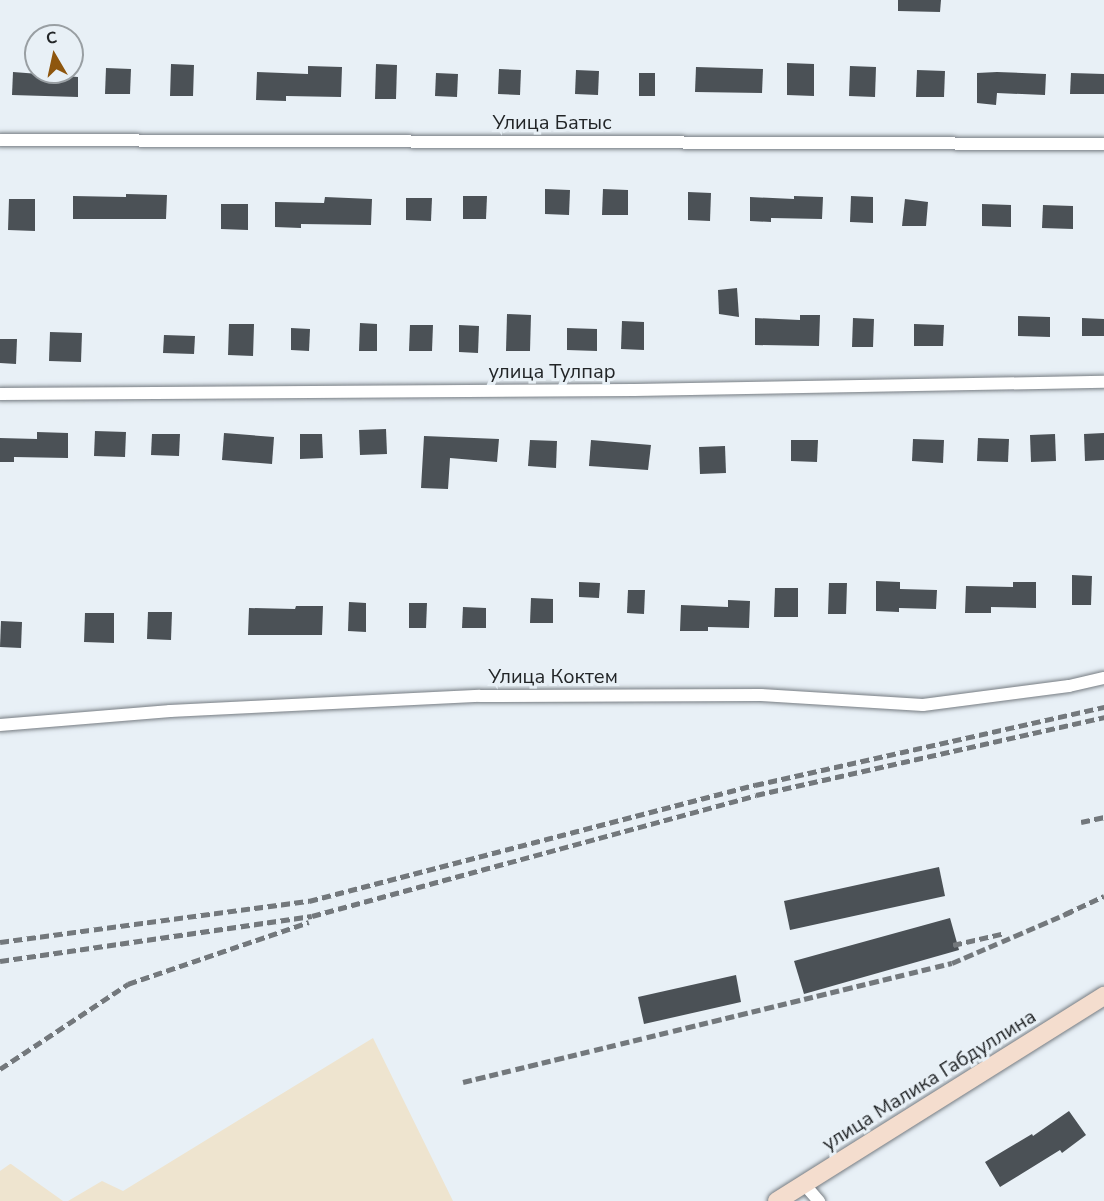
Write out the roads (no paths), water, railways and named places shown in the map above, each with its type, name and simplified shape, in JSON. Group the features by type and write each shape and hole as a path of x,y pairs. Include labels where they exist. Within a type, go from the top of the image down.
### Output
{"main road":[{"name":"улица Малика Габдуллина","path":"777,1201 1104,996"}],"street":[{"name":"Улица Батыс","path":"0,140 1104,144"},
{"name":"улица Тулпар","path":"0,394 622,390 1104,382"},
{"name":"Улица Коктем","path":"0,725 170,711 480,696 761,695 923,705 1069,686 1104,678"},
{"path":"804,1184 819,1201"}],"railway":[{"path":"0,942 309,901 755,785 1104,707"},
{"path":"0,961 312,916 756,795 1104,717"},
{"path":"1081,822 1104,817"},
{"path":"1065,914 1104,896"},
{"path":"463,1082 952,963 1073,911"},
{"path":"0,1069 128,984 309,922"},
{"path":"953,945 1005,933"}]}
